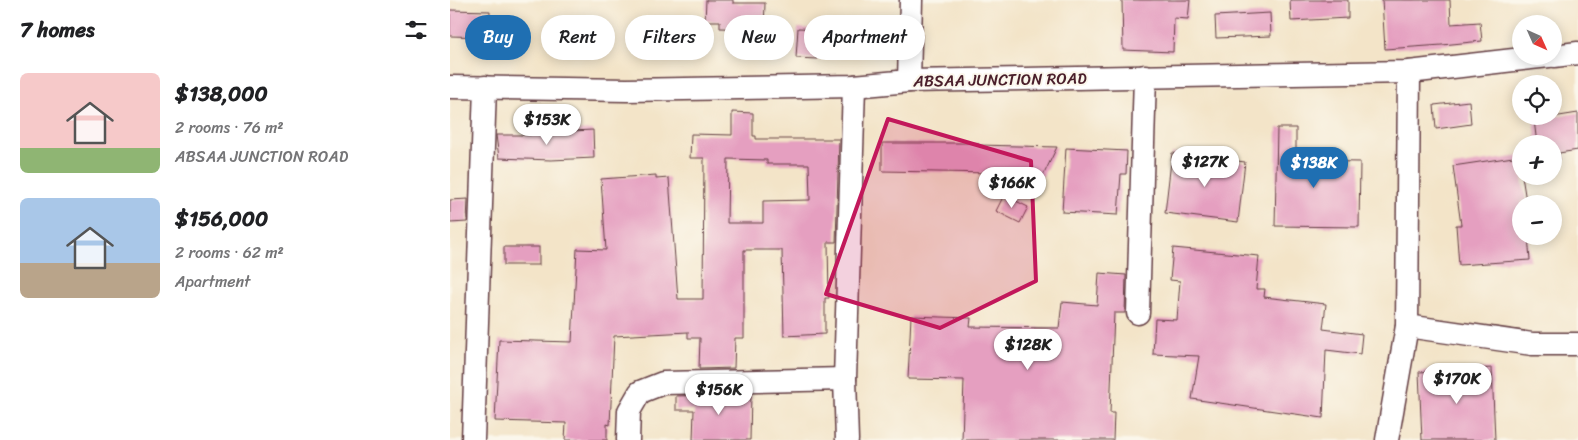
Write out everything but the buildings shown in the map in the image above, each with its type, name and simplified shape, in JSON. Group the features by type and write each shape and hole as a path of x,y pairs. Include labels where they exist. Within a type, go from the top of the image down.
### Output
{"street":[{"path":"909,81 911,0"},
{"path":"1562,55 1578,53"},
{"name":"ABSAA JUNCTION ROAD","path":"450,87 627,90 854,86 909,81 1409,72 1512,60"},
{"path":"1387,440 1407,326 1409,72"},
{"path":"1138,313 1145,76"},
{"path":"847,440 845,379 854,86"},
{"path":"473,440 485,87"},
{"path":"1407,326 1532,344 1578,344"},
{"path":"628,440 629,411 640,392 663,383 845,379"}],"highlighted area":[{"path":"888,119 1031,161 1036,281 940,328 826,294"}]}
